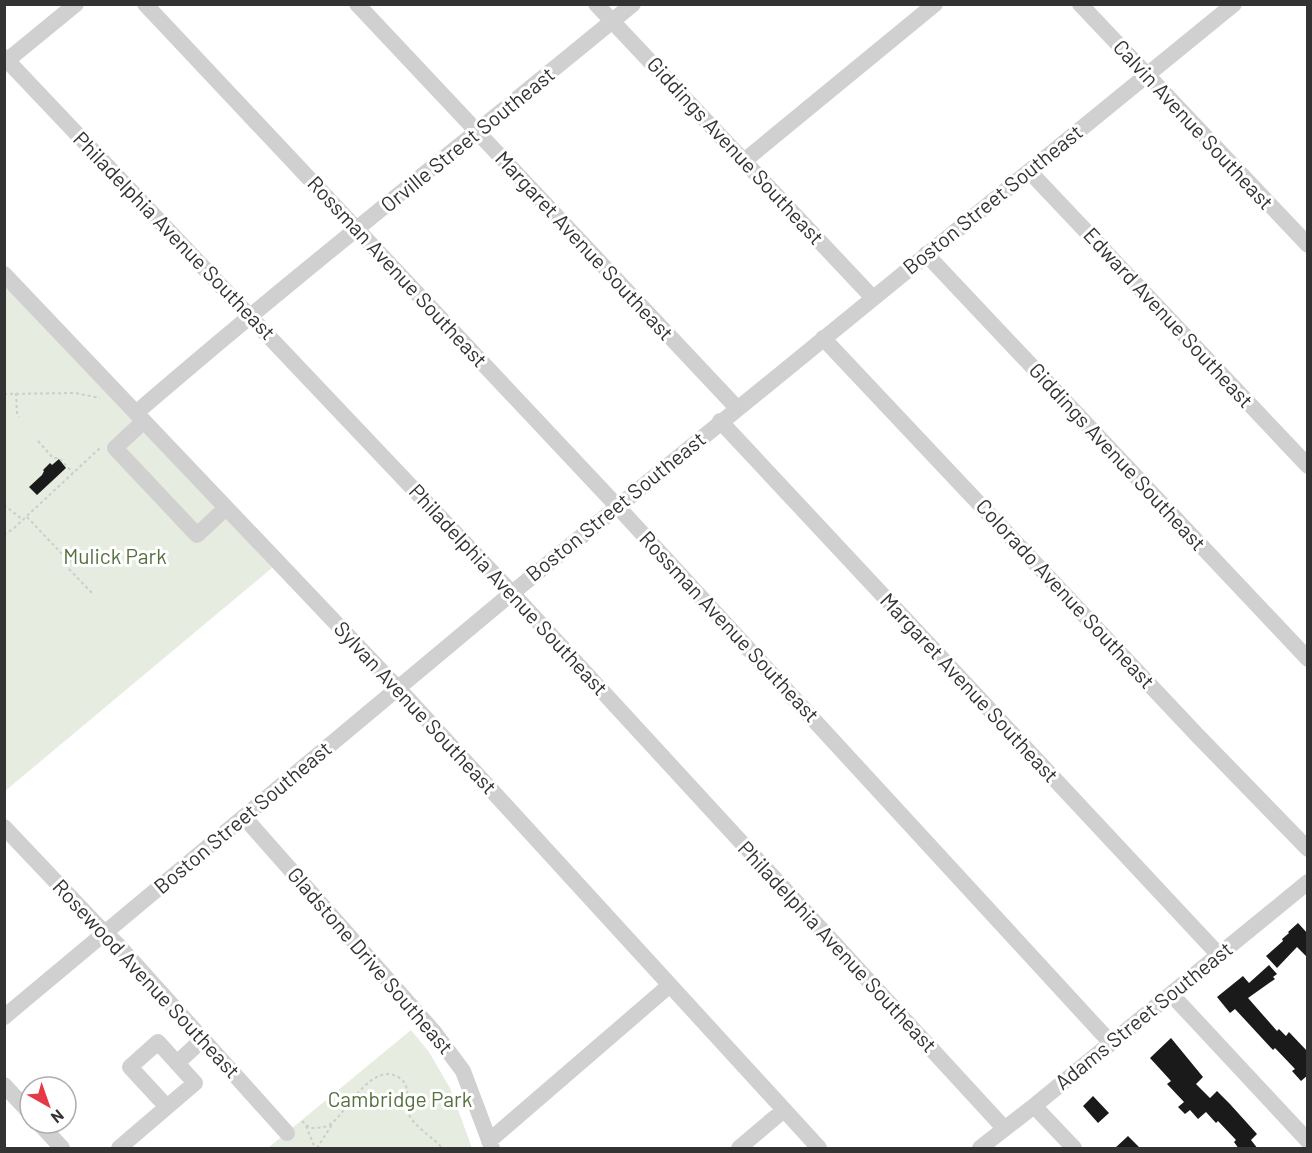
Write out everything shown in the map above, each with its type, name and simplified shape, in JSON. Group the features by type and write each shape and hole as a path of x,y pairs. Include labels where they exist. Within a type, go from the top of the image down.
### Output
{"street":[{"path":"6,60 76,4"},
{"name":"Rossman Avenue Southeast","path":"145,4 617,506 1111,1043"},
{"name":"Margaret Avenue Southeast","path":"357,4 737,408"},
{"name":"Giddings Avenue Southeast","path":"596,4 873,298"},
{"name":"Orville Street Southeast","path":"226,508 197,535 115,448 140,417 250,315 477,133 633,4"},
{"path":"744,161 936,4"},
{"name":"Calvin Avenue Southeast","path":"1080,4 1308,245"},
{"name":"Boston Street Southeast","path":"4,1017 512,592 1234,4"},
{"name":"Philadelphia Avenue Southeast","path":"6,60 512,592 1004,1128"},
{"name":"Edward Avenue Southeast","path":"1029,171 1308,466"},
{"name":"Giddings Avenue Southeast","path":"926,254 1308,659"},
{"name":"Sylvan Avenue Southeast","path":"4,274 398,688 819,1149"},
{"name":"Colorado Avenue Southeast","path":"823,338 1198,736 1308,849"},
{"name":"Margaret Avenue Southeast","path":"720,421 1218,954"},
{"name":"Gladstone Drive Southeast","path":"244,818 434,1032 463,1071 491,1145"},
{"name":"Rosewood Avenue Southeast","path":"4,827 118,945 287,1133"},
{"name":"Adams Street Southeast","path":"980,1149 1308,882"},
{"path":"491,1145 670,985"},
{"path":"1171,994 1308,1141"},
{"path":"177,1063 203,1039"},
{"path":"119,1149 195,1083 158,1042 129,1067 167,1107"},
{"path":"4,1085 18,1100"},
{"path":"1034,1106 1074,1149"},
{"path":"739,1149 784,1110"},
{"path":"50,1135 62,1149"}],"path":[{"path":"16,393 19,417"},
{"path":"4,394 75,393 100,398"},
{"path":"4,535 107,440"},
{"path":"38,441 52,458 59,458 73,473"},
{"path":"4,505 25,518 72,562 66,566 93,592"},
{"path":"316,1149 333,1122 365,1085 383,1076 396,1076 405,1083 409,1115 442,1149"},
{"path":"302,1120 306,1124 316,1149"},
{"path":"306,1124 316,1128 326,1127 333,1122"}],"green space":[{"name":"Mulick Park","path":"4,280 124,400 272,568 5,791"},
{"name":"Cambridge Park","path":"411,1030 429,1052 450,1088 472,1148 268,1148"}],"building":[{"path":"59,459 66,468 37,495 29,487 42,475 43,470 50,463 52,465"},
{"path":"1298,923 1308,934 1308,958 1297,947 1277,968 1266,956"},
{"path":"1269,965 1277,974 1273,977 1275,979 1248,998 1277,1031 1279,1029 1286,1036 1289,1032 1308,1052 1308,1075 1301,1081 1292,1071 1295,1069 1275,1048 1273,1050 1235,1009 1230,1013 1217,997 1243,976 1249,983"},
{"path":"1171,1038 1203,1077 1196,1084 1210,1098 1217,1091 1229,1103 1257,1134 1251,1140 1258,1149 1239,1149 1234,1142 1236,1140 1206,1112 1198,1119 1190,1110 1185,1114 1178,1107 1184,1102 1167,1084 1171,1081 1150,1058"},
{"path":"1093,1096 1109,1113 1098,1123 1083,1106"},
{"path":"1128,1136 1141,1149 1114,1149"}]}
